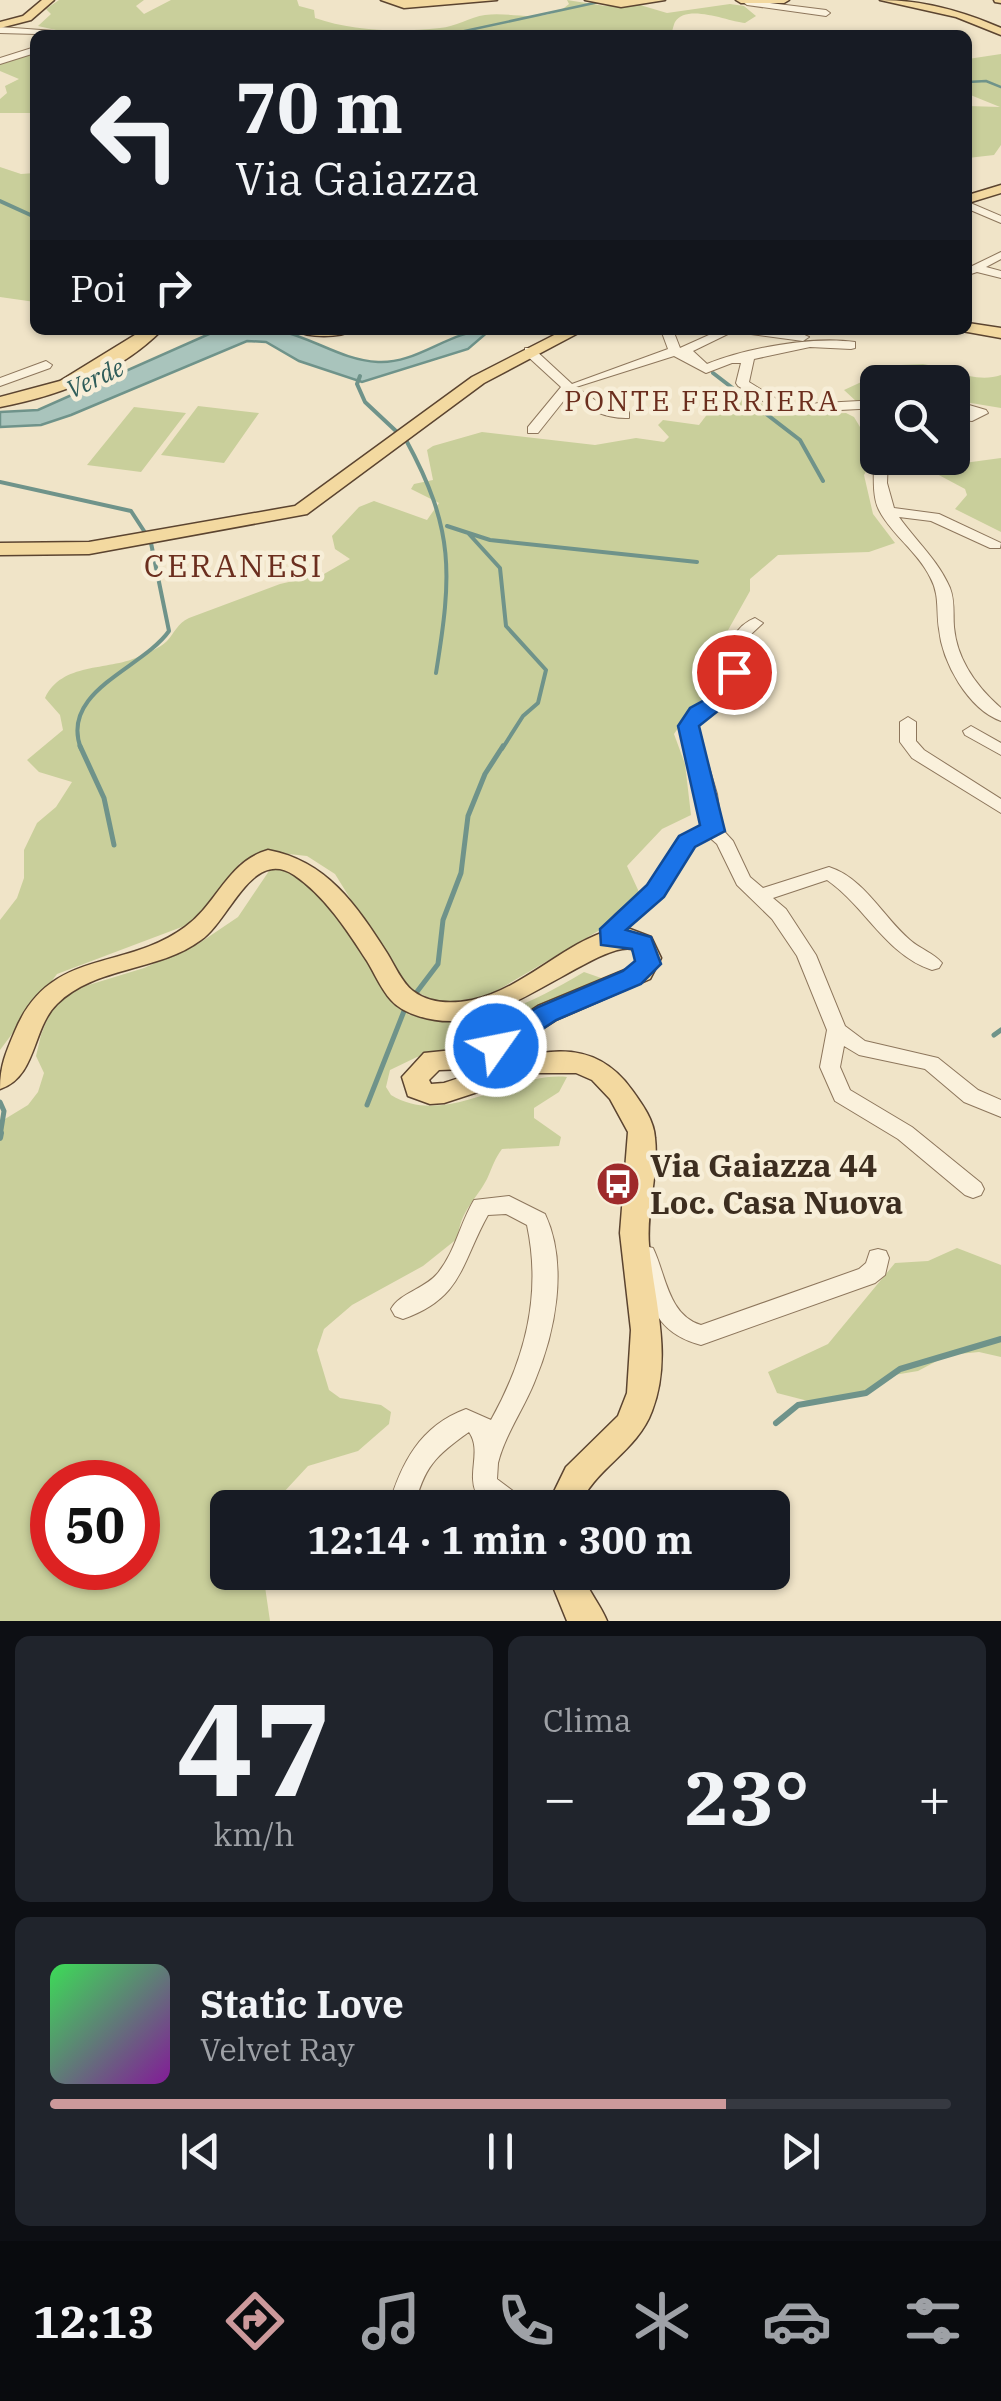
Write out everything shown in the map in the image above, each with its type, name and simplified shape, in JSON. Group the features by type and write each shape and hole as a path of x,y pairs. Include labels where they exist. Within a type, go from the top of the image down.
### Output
{"main road":[{"path":"0,27 27,18 49,0"},
{"path":"386,0 398,4 492,0"},
{"path":"590,0 602,4 660,0"},
{"path":"744,1 784,0"},
{"path":"885,0 959,14 1001,32"},
{"path":"972,199 1001,189"},
{"path":"972,329 1001,334"},
{"path":"0,400 36,396 80,381 146,335"},
{"path":"0,548 89,548 301,510 478,380 565,335"},
{"path":"0,1079 11,1070 32,1015 48,997 91,970 175,945 220,912 245,871 262,860 293,863 337,899 401,996 413,1004 458,1011 484,1007 610,939 630,938 642,944 649,958 645,969 547,1013 496,1046 465,1059 434,1060 414,1077 417,1089 430,1094 473,1086 539,1060 567,1060 597,1070 614,1085 640,1128 635,1244 646,1331 637,1411 629,1426 576,1475 570,1490"},
{"path":"571,1590 580,1612 590,1621"}],"street":[{"path":"744,1 826,13"},
{"path":"902,2 925,8"},
{"path":"0,27 30,31"},
{"path":"0,61 30,52"},
{"path":"972,200 1001,207"},
{"path":"972,201 1001,220"},
{"path":"972,269 1001,255"},
{"path":"972,269 1001,274"},
{"path":"669,335 675,351 709,369 805,343 851,345"},
{"path":"695,363 685,350 719,335"},
{"path":"788,335 803,337"},
{"path":"529,351 610,415 624,415"},
{"path":"533,430 572,386 675,351"},
{"path":"741,358 750,362 742,383 783,409 860,405"},
{"path":"0,382 46,364"},
{"path":"883,475 890,522 928,563 945,595 946,629 972,692 1001,716"},
{"path":"886,511 934,517 995,545"},
{"path":"755,623 740,636 726,690 688,726 713,831 724,841 742,881 779,914 806,955 837,1030 859,1048 931,1063 971,1096 1001,1109"},
{"path":"908,722 908,742 918,754 1001,807"},
{"path":"971,731 1001,750"},
{"path":"610,939 614,923 656,891 687,842 698,833 713,831"},
{"path":"760,896 829,873 859,897 918,958 932,963"},
{"path":"837,1030 830,1067 842,1095 905,1133 973,1189"},
{"path":"402,1309 437,1289 456,1264 468,1227 482,1206 509,1205 537,1220 547,1254 546,1306 534,1355 488,1447 483,1464 485,1485 492,1490"},
{"path":"635,1244 648,1262 666,1316 674,1326 701,1335 868,1276 877,1268 878,1258"},
{"path":"405,1490 412,1463 466,1420 477,1422 486,1432 488,1447"}],"green space":[{"path":"59,0 144,0 136,6 144,14 171,0 297,0 299,6 314,10 315,18 345,26 392,30 56,30 38,26 51,14 46,9"},
{"path":"567,0 605,6 640,5 667,13 730,4 744,6 756,16 745,23 689,14 675,22 672,30 424,30 485,15 550,14 569,4"},
{"path":"1001,54 1001,145 994,155 972,158 972,106 1000,107 972,96 972,58"},
{"path":"30,55 30,113 0,113 0,99 7,93 5,86 19,79 0,71 0,64"},
{"path":"0,167 30,173 30,301 0,297"},
{"path":"1001,375 1001,408 970,403 970,376"},
{"path":"860,383 860,402 857,402 844,390"},
{"path":"737,390 757,399 773,416 846,413 854,417 860,427 860,475 864,475 873,514 895,543 869,552 778,555 750,579 750,591 727,632 727,658 720,686 693,706 674,734 685,764 691,815 662,829 627,866 639,892 600,930 486,997 441,1003 405,987 335,874 307,856 270,852 240,863 217,898 187,925 57,974 0,1050 0,920 17,898 24,878 24,850 37,823 56,807 72,782 39,772 27,760 63,730 60,715 45,698 53,686 74,673 126,661 153,650 189,618 280,584 324,574 350,559 335,549 332,536 359,507 374,501 427,520 439,503 411,489 414,484 433,480 427,450 433,446 482,432 595,445 636,438 664,442 669,437 658,425 663,420 699,425 712,408 727,403"},
{"path":"198,406 259,413 224,463 161,455"},
{"path":"134,407 186,413 141,472 87,465"},
{"path":"1001,458 1001,532 955,509 967,495 965,489 939,475 970,475 970,462"},
{"path":"280,864 335,905 409,1015 480,1016 520,1005 584,972 604,979 599,985 530,1014 479,1043 417,1057 390,1070 386,1087 391,1095 412,1104 434,1106 546,1077 567,1077 559,1092 534,1108 534,1118 561,1137 559,1146 502,1149 465,1213 458,1238 423,1266 352,1305 324,1329 317,1350 329,1390 340,1398 381,1405 391,1412 389,1424 358,1451 308,1466 286,1490 210,1490 210,1590 265,1590 270,1621 0,1621 0,1122 28,1105 38,1092 44,1073 36,1056 41,1035 50,1012 69,991 144,968 198,944 238,917 271,868"},
{"path":"957,1248 1001,1265 1001,1357 979,1352 948,1355 918,1371 888,1376 863,1393 812,1402 777,1393 768,1372 828,1344 895,1263 928,1261"}],"water":[{"path":"207,335 293,335 352,357 378,362 407,358 461,335 484,335 468,349 362,382 299,361 266,342 247,341 71,415 41,425 0,427 0,412 38,410"}],"waterway":[{"path":"469,30 608,0"},
{"path":"972,82 986,81 1001,87"},
{"path":"0,201 30,215"},
{"path":"713,373 800,440 823,481"},
{"path":"360,376 357,384 365,402 397,432"},
{"path":"406,440 434,500 445,553 445,607 436,673"},
{"path":"0,482 131,511 146,534"},
{"path":"447,526 490,540 697,562"},
{"path":"469,534 500,568 506,626 546,670 538,703 523,716 502,749"},
{"path":"81,748 77,729 92,696 169,631 151,543"},
{"path":"413,997 438,964 443,920 461,873 468,816 485,774 503,746"},
{"path":"81,748 104,798 114,845"},
{"path":"367,1105 406,1006"},
{"path":"994,1035 1001,1030"},
{"path":"0,1102 4,1111 0,1136"},
{"path":"0,1138 1,1133"},
{"path":"776,1423 798,1405 866,1393 900,1369 1001,1339"}],"place":[{"name":"Via Gaiazza 44 Loc. Casa Nuova","path":"618,1184"}],"district":[{"name":"PONTE FERRIERA","path":"702,401"},
{"name":"CERANESI","path":"234,566"}],"route":[{"path":"496,1046 547,1013 632,978 649,964 648,952 642,944 630,938 610,939 612,929 614,923 656,891 687,842 698,833 713,831 708,794 688,726 698,712 716,702 734,672"}],"water label":[{"name":"Verde","path":"95,378"}]}
